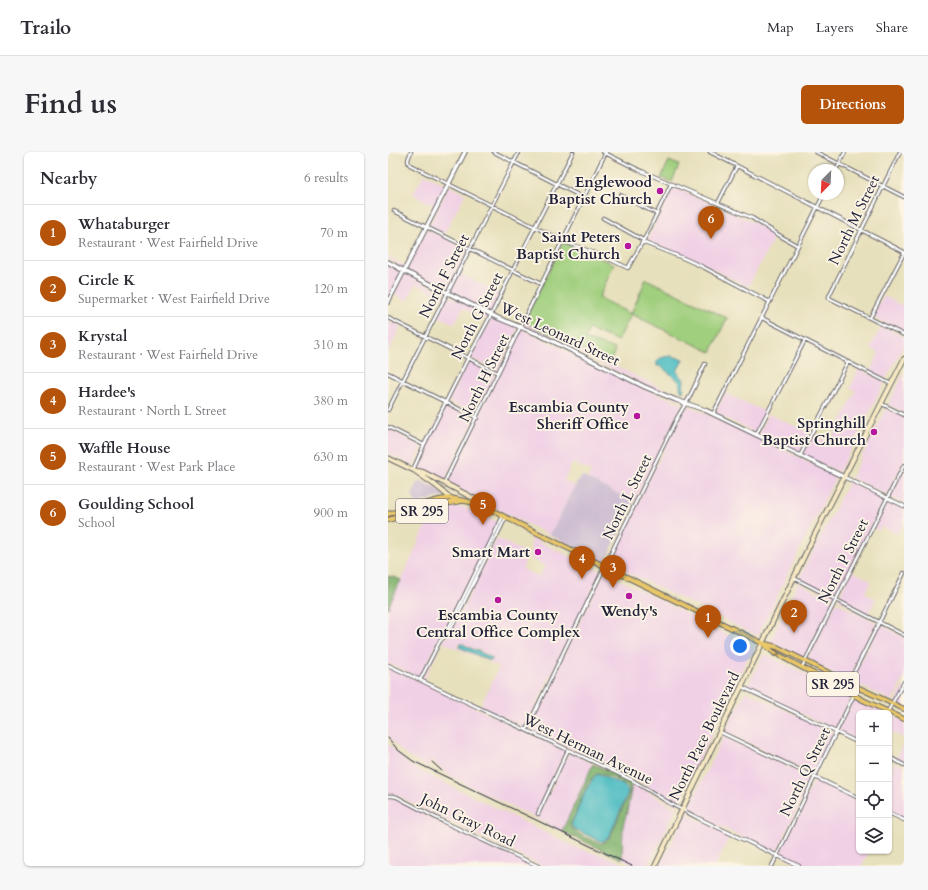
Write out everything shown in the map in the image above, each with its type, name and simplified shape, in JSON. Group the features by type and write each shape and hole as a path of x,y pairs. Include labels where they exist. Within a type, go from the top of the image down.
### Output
{"main road":[{"name":"North Pace Boulevard","path":"655,866 844,476 904,359"},
{"path":"388,458 413,470 455,502"},
{"path":"413,470 423,472 476,499 484,506"},
{"name":"SR 295","path":"388,514 450,498 464,500 484,506 762,643 776,647 904,709"},
{"name":"SR 295","path":"388,520 464,500"},
{"name":"SR 295","path":"762,643 773,652 884,710"},
{"name":"SR 295","path":"892,714 904,719"}],"street":[{"path":"411,152 408,161 410,165 562,241 607,258 628,268 657,214 671,184"},
{"path":"388,302 465,152"},
{"path":"494,152 584,198"},
{"name":"North F Street","path":"388,410 519,152"},
{"name":"North G Street","path":"413,470 424,445 573,152"},
{"path":"605,152 639,170 752,218 798,246"},
{"name":"North H Street","path":"444,483 477,418 605,152"},
{"path":"711,152 904,252 870,318 904,335"},
{"path":"816,152 839,164 845,152"},
{"name":"North M Street","path":"870,318 829,297 829,295 900,152"},
{"path":"718,203 737,166"},
{"path":"844,166 904,197"},
{"path":"620,195 657,214"},
{"path":"713,414 821,200"},
{"path":"394,211 541,284"},
{"path":"603,218 643,241 703,267 770,302"},
{"name":"West Leonard Street","path":"388,262 491,315 540,335 645,387 713,414 844,476"},
{"path":"388,318 498,373"},
{"path":"762,318 891,384"},
{"path":"756,435 805,340"},
{"path":"800,456 848,362"},
{"path":"685,403 689,398 705,364"},
{"path":"388,372 477,418"},
{"name":"North L Street","path":"526,730 685,403"},
{"path":"881,404 904,415"},
{"path":"388,427 424,445"},
{"name":"North P Street","path":"802,667 904,465"},
{"path":"844,476 904,506"},
{"path":"420,680 440,641 450,631 459,615 504,517"},
{"path":"845,690 904,573"},
{"path":"794,578 904,635"},
{"name":"West Herman Avenue","path":"388,665 632,780 682,810 799,866"},
{"path":"889,710 904,682"},
{"path":"741,687 856,742"},
{"name":"North Q Street","path":"772,866 857,687"},
{"path":"720,732 856,797"},
{"path":"538,814 568,750"},
{"path":"892,759 904,765"},
{"name":"John Gray Road","path":"388,796 397,797 444,822 538,866"},
{"path":"892,814 904,820"}],"shaded area":[{"path":"424,174 446,185 435,206 413,194"},
{"path":"449,186 465,194 444,234 429,226"},
{"path":"673,187 755,223 775,236 748,287 695,260 647,241"},
{"path":"427,229 468,250 447,291 406,270"},
{"path":"388,256 405,266 404,269 388,259"},
{"path":"388,264 402,272 388,299"},
{"path":"405,273 445,294 444,298 416,284 407,301 394,294"},
{"path":"459,273 500,294 491,313 450,292"},
{"path":"448,295 489,316 487,320 463,308 454,324 438,316"},
{"path":"884,296 901,305 904,302 904,333 872,317"},
{"path":"492,317 518,328 498,371 470,358"},
{"path":"388,320 401,326 388,352"},
{"path":"524,322 659,387 688,397 685,401 646,386 523,326"},
{"path":"882,326 904,337 904,345 886,379 870,371 879,353 870,348"},
{"path":"521,329 645,389 683,404 634,502 588,479 591,471 572,463 564,481 575,486 550,535 446,482"},
{"path":"469,361 496,374 476,415 448,401"},
{"path":"859,369 885,382 839,472 802,455 813,434 830,443 856,391 850,388"},
{"path":"904,373 904,413 888,405"},
{"path":"725,393 766,412 756,433 715,413"},
{"path":"446,404 475,419 444,481 416,468"},
{"path":"686,405 837,475 758,636 608,563"},
{"path":"886,408 904,417 904,461 887,495 851,478"},
{"path":"769,414 810,433 799,454 758,434"},
{"path":"388,429 422,446 413,466 388,453"},
{"path":"904,468 904,504 889,497"},
{"path":"582,476 634,502 605,562 550,535 578,480 579,481"},
{"path":"419,480 437,489 445,496 416,503 412,495"},
{"path":"849,481 885,499 835,598 799,579"},
{"path":"888,500 904,508 904,526 902,525 898,534 882,526 879,531 874,528"},
{"path":"462,507 498,522 444,635 438,641 420,678 388,663 388,608 433,511"},
{"path":"497,538 528,554 523,569 539,577 545,566 531,559 531,538 601,571 525,728 480,707 499,667 489,663 493,658 477,649 463,643 459,643 457,646 483,660 442,642 424,680 422,679 441,642 452,631"},
{"path":"852,571 871,581 865,593 876,599 868,614 838,599"},
{"path":"604,572 753,648 677,806 633,778 528,729"},
{"path":"798,582 834,601 804,659 770,642"},
{"path":"836,602 877,623 848,680 807,660"},
{"path":"880,624 904,637 904,678 892,701 851,681"},
{"path":"764,654 852,696 835,730 747,687"},
{"path":"388,666 566,751 546,791 536,815 538,816 569,752 593,764 562,831 452,777 431,759 428,767 407,756 393,742 388,734"},
{"path":"904,685 904,707 895,702"},
{"path":"746,691 834,733 814,774 725,732"},
{"path":"854,697 881,710 856,710 856,740 838,731"},
{"path":"892,715 904,721 904,738 892,732"},
{"path":"724,736 812,778 776,853 687,811"},
{"path":"904,741 904,763 896,759"},
{"path":"388,743 405,762 414,768 575,847 609,857 628,866 542,866 398,796 388,794"},
{"path":"895,762 904,767 904,818 892,812 892,768"},
{"path":"595,765 631,781 676,809 648,866 637,866 622,859 623,826 631,791 631,782"},
{"path":"815,779 856,799 856,854 868,854 862,866 803,866 779,854"},
{"path":"390,797 443,824 533,866 388,866 388,798"},
{"path":"686,814 730,835 715,866 660,866"}],"green space":[{"path":"669,161 679,165 672,182 661,178"},
{"path":"563,243 614,264 599,298 631,314 618,341 589,329 585,339 615,349 610,363 524,322"},
{"path":"646,279 727,318 711,352 631,314"},
{"path":"388,576 401,580 388,608"},
{"path":"593,764 631,782 631,791 623,826 622,859 562,831","holes":["598,773 614,778 623,783 628,787 629,791 610,837 602,844 580,834 570,826 588,783"]}],"water":[{"path":"671,356 683,359 677,371 684,380 683,392 681,391 679,381 660,366 657,366 659,359"},
{"path":"460,644 463,644 492,658 492,660 490,661 459,647"},
{"path":"598,774 625,786 628,792 609,837 602,842 574,829 571,825 586,790"}],"railway":[{"path":"388,738 398,750 413,761 632,866"},
{"path":"432,762 442,771"}],"place":[{"name":"Englewood Baptist Church","path":"660,191"},
{"name":"Goulding School","path":"711,239"},
{"name":"Saint Peters Baptist Church","path":"628,246"},
{"name":"Escambia County Sheriff Office","path":"637,416"},
{"name":"Springhill Baptist Church","path":"874,432"},
{"name":"Waffle House","path":"483,525"},
{"name":"Smart Mart","path":"538,552"},
{"name":"Hardee's","path":"582,579"},
{"name":"Krystal","path":"613,588"},
{"name":"Wendy's","path":"629,596"},
{"name":"Escambia County Central Office Complex","path":"498,600"},
{"name":"Circle K","path":"794,633"},
{"name":"Whataburger","path":"708,638"}]}
